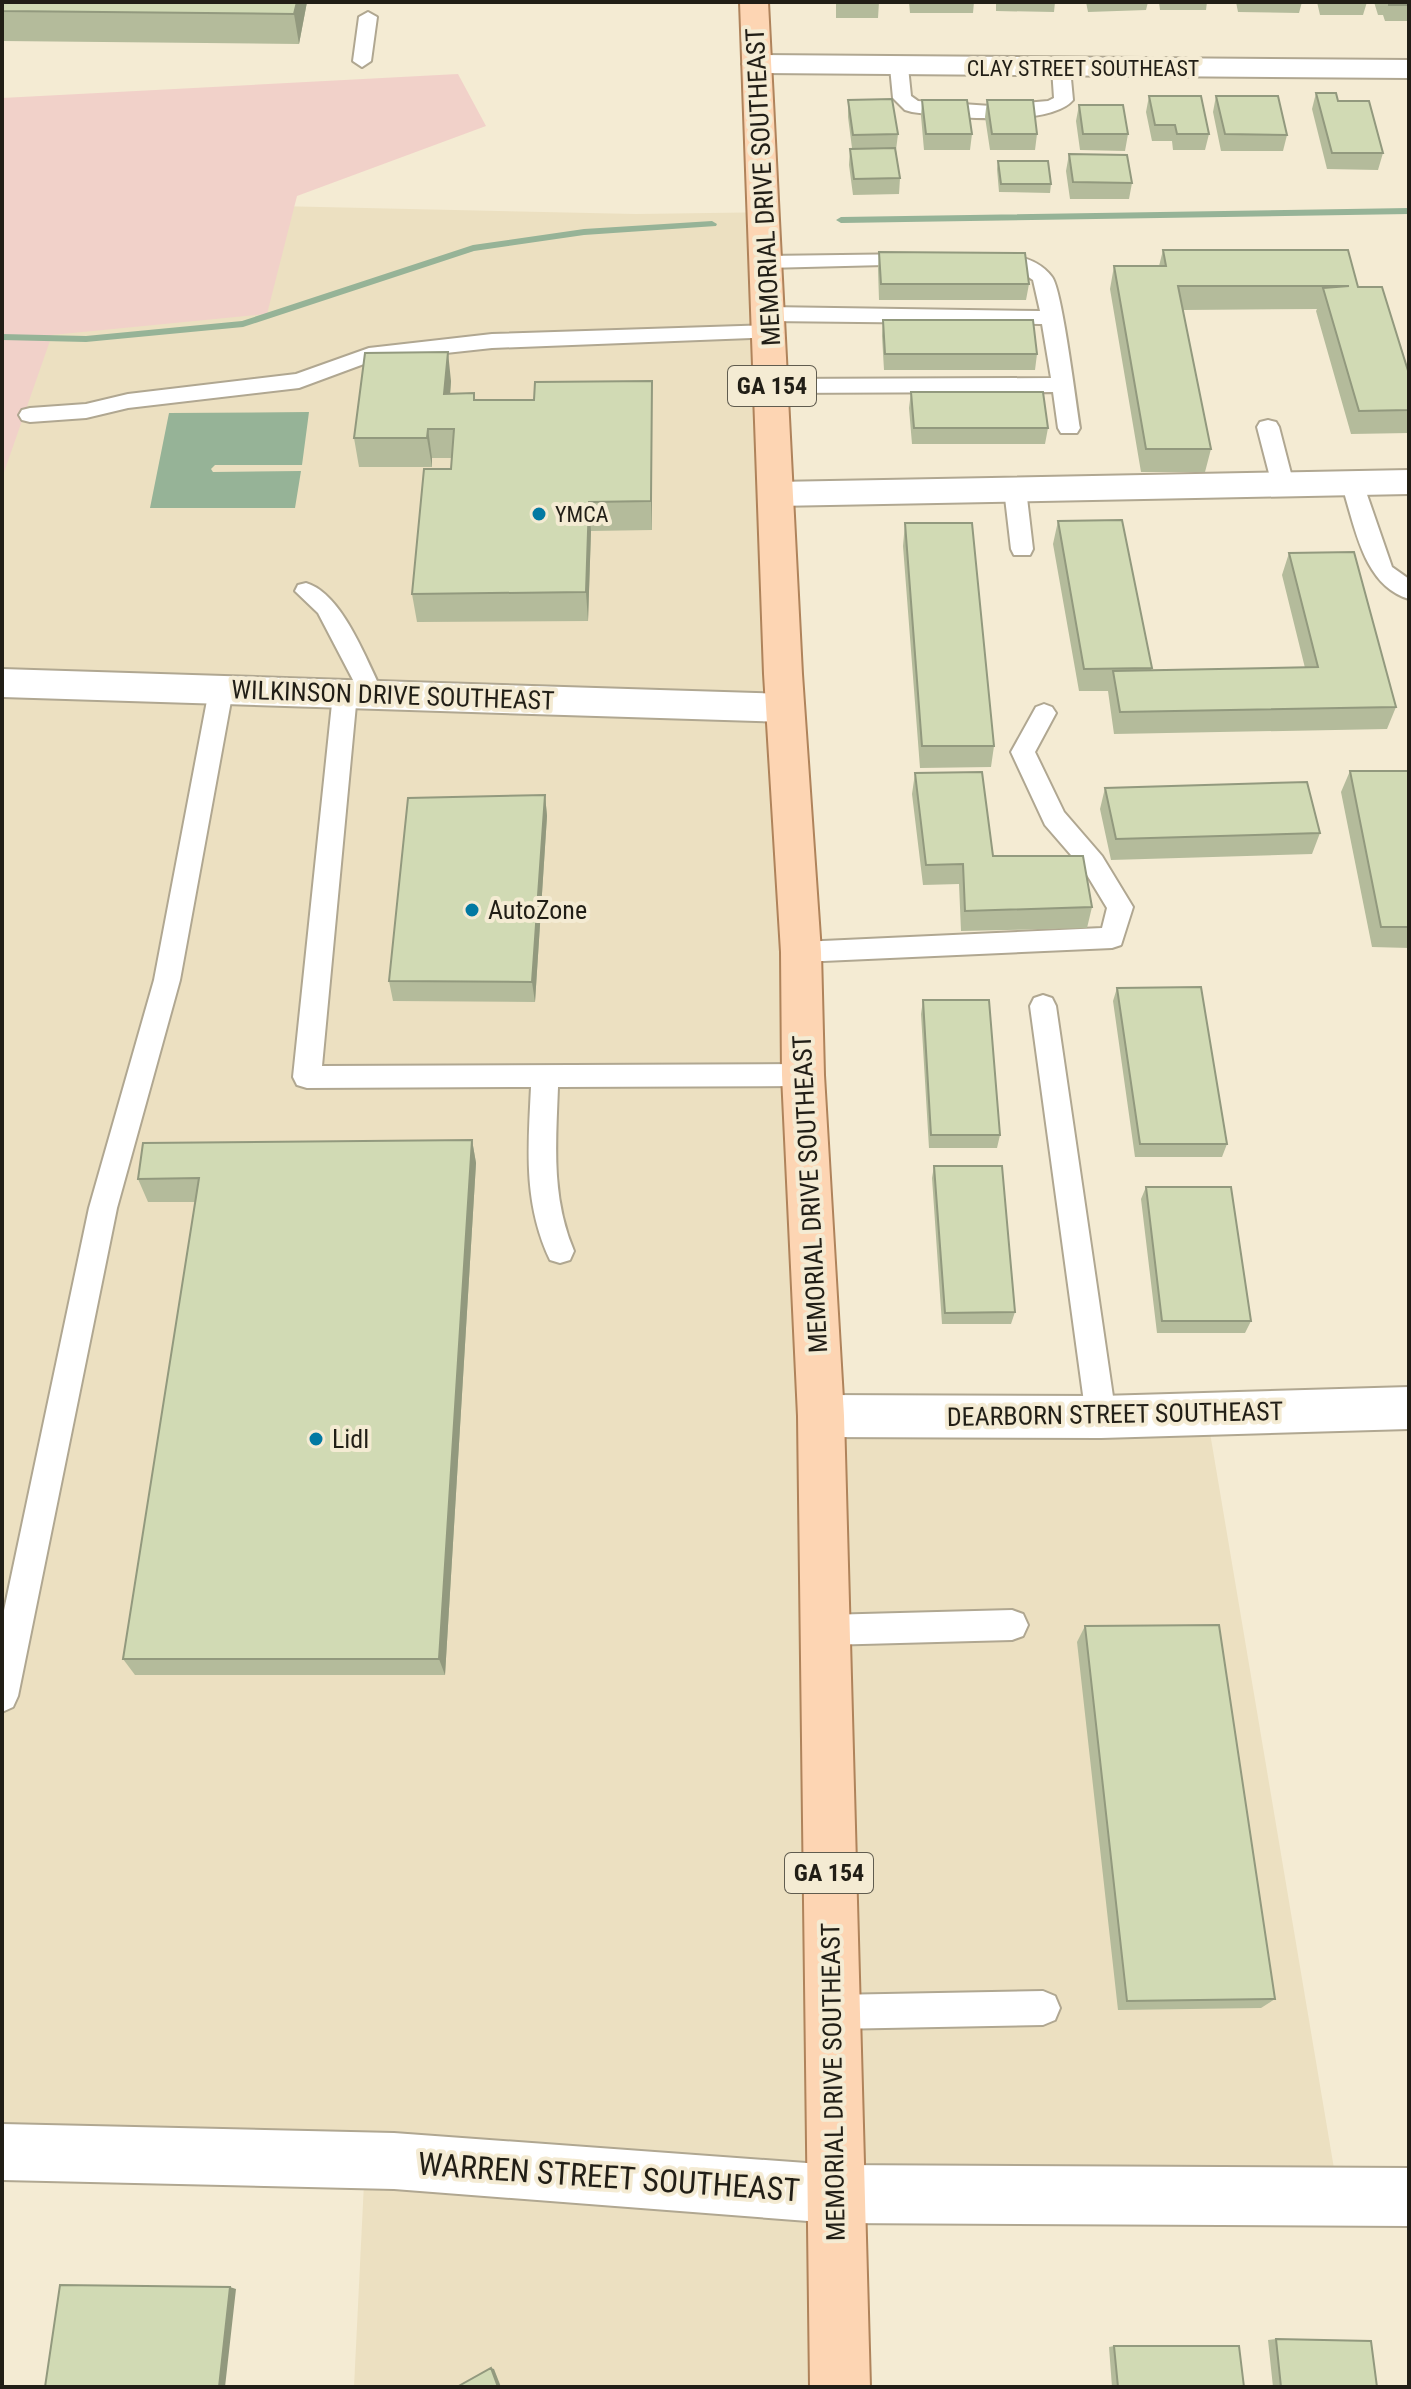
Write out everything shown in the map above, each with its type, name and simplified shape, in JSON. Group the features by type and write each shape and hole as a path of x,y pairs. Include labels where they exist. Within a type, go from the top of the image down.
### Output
{"main road":[{"name":"MEMORIAL DRIVE SOUTHEAST","path":"754,2 784,708 801,952 803,1075 821,1416 840,2387"}],"street":[{"name":"CLAY STREET SOUTHEAST","path":"757,64 1409,69"},
{"path":"776,494 1409,482"},
{"name":"WILKINSON DRIVE SOUTHEAST","path":"2,683 784,708"},
{"name":"DEARBORN STREET SOUTHEAST","path":"821,1416 1101,1417 1409,1408"},
{"name":"WARREN STREET SOUTHEAST","path":"2,2152 394,2161 834,2194 1409,2197"}],"lane":[{"path":"362,61 368,17"},
{"path":"899,67 902,98 912,106 924,109 1026,110 1058,106 1064,100 1061,68"},
{"path":"766,262 935,260"},
{"path":"965,260 1010,260 1036,269 1046,282 1069,428"},
{"path":"30,415 86,411 128,401 299,381 369,355 492,341 769,323 1052,318"},
{"path":"772,386 1062,385"},
{"path":"1268,427 1283,485"},
{"path":"1352,483 1382,571 1409,591"},
{"path":"1015,489 1022,549"},
{"path":"306,591 327,608 359,694 307,1077 803,1075"},
{"path":"2,1696 103,1208 167,980 221,690"},
{"path":"801,952 1112,938 1120,907 1093,863 1054,818 1023,752 1044,713"},
{"path":"1043,1006 1101,1417"},
{"path":"545,1076 540,1191 548,1227 560,1251"},
{"path":"825,1630 1012,1625"},
{"path":"832,2012 1043,2008"}],"shaded area":[{"path":"458,74 486,126 297,196 267,314 52,335 2,478 2,98"},
{"path":"2,200 636,214 776,212 832,1421 1207,1415 1341,2210 860,2202 863,2387 354,2387 364,2183 2,2165"},
{"path":"309,412 302,465 215,465 211,469 213,472 301,471 295,508 150,508 169,413"}],"building":[{"path":"2,2 297,2 294,14 2,11"},
{"path":"1389,2 1409,2 1409,5 1389,5"},
{"path":"1316,93 1336,93 1338,101 1369,101 1383,153 1332,153"},
{"path":"1149,96 1201,96 1209,134 1177,134 1175,125 1155,125"},
{"path":"1216,96 1278,96 1287,135 1225,134"},
{"path":"892,99 898,134 853,135 848,100"},
{"path":"922,100 967,100 972,134 926,134"},
{"path":"987,100 1033,100 1037,134 992,134"},
{"path":"1079,105 1123,105 1128,134 1083,134"},
{"path":"895,148 900,178 854,179 850,149"},
{"path":"1069,154 1127,155 1132,183 1073,182"},
{"path":"998,161 1048,161 1051,184 1001,184"},
{"path":"1163,250 1348,250 1358,287 1382,287 1409,374 1409,410 1359,411 1323,288 1349,286 1178,286 1211,449 1146,449 1114,266 1166,266"},
{"path":"879,252 1025,253 1029,284 881,284"},
{"path":"883,320 1033,320 1037,354 885,354"},
{"name":"YMCA","path":"448,352 444,394 474,393 474,400 534,400 535,382 652,381 651,501 589,502 586,592 412,594 424,469 451,469 454,429 428,429 427,438 354,438 365,353"},
{"path":"911,392 1043,392 1048,428 914,428"},
{"path":"1122,520 1152,668 1084,669 1058,521"},
{"path":"905,523 972,523 994,746 922,746"},
{"path":"1354,552 1396,707 1120,712 1113,671 1318,667 1289,553"},
{"path":"1350,771 1409,771 1409,927 1381,927"},
{"path":"982,772 993,856 1083,856 1092,907 965,911 963,864 926,865 915,773"},
{"path":"1307,782 1320,833 1116,839 1105,788"},
{"name":"AutoZone","path":"545,795 532,982 389,981 408,798"},
{"path":"1201,987 1227,1144 1140,1144 1117,988"},
{"path":"923,1000 989,1000 1000,1135 931,1135"},
{"name":"Lidl","path":"472,1140 439,1659 123,1659 199,1178 138,1179 143,1143"},
{"path":"934,1166 1002,1166 1015,1312 945,1313"},
{"path":"1146,1187 1231,1187 1251,1321 1162,1321"},
{"path":"1219,1625 1275,1999 1127,2001 1085,1626"},
{"path":"60,2285 230,2287 219,2387 45,2387"},
{"path":"1276,2339 1371,2341 1377,2387 1281,2387"},
{"path":"1114,2346 1239,2346 1244,2387 1118,2387"},
{"path":"491,2368 498,2387 457,2387"}],"waterway":[{"path":"841,220 1409,211"},
{"path":"2,337 86,339 243,324 473,248 584,232 712,224"}],"place":[{"name":"YMCA","path":"539,514"},
{"name":"AutoZone","path":"472,910"},
{"name":"Lidl","path":"316,1439"}]}
